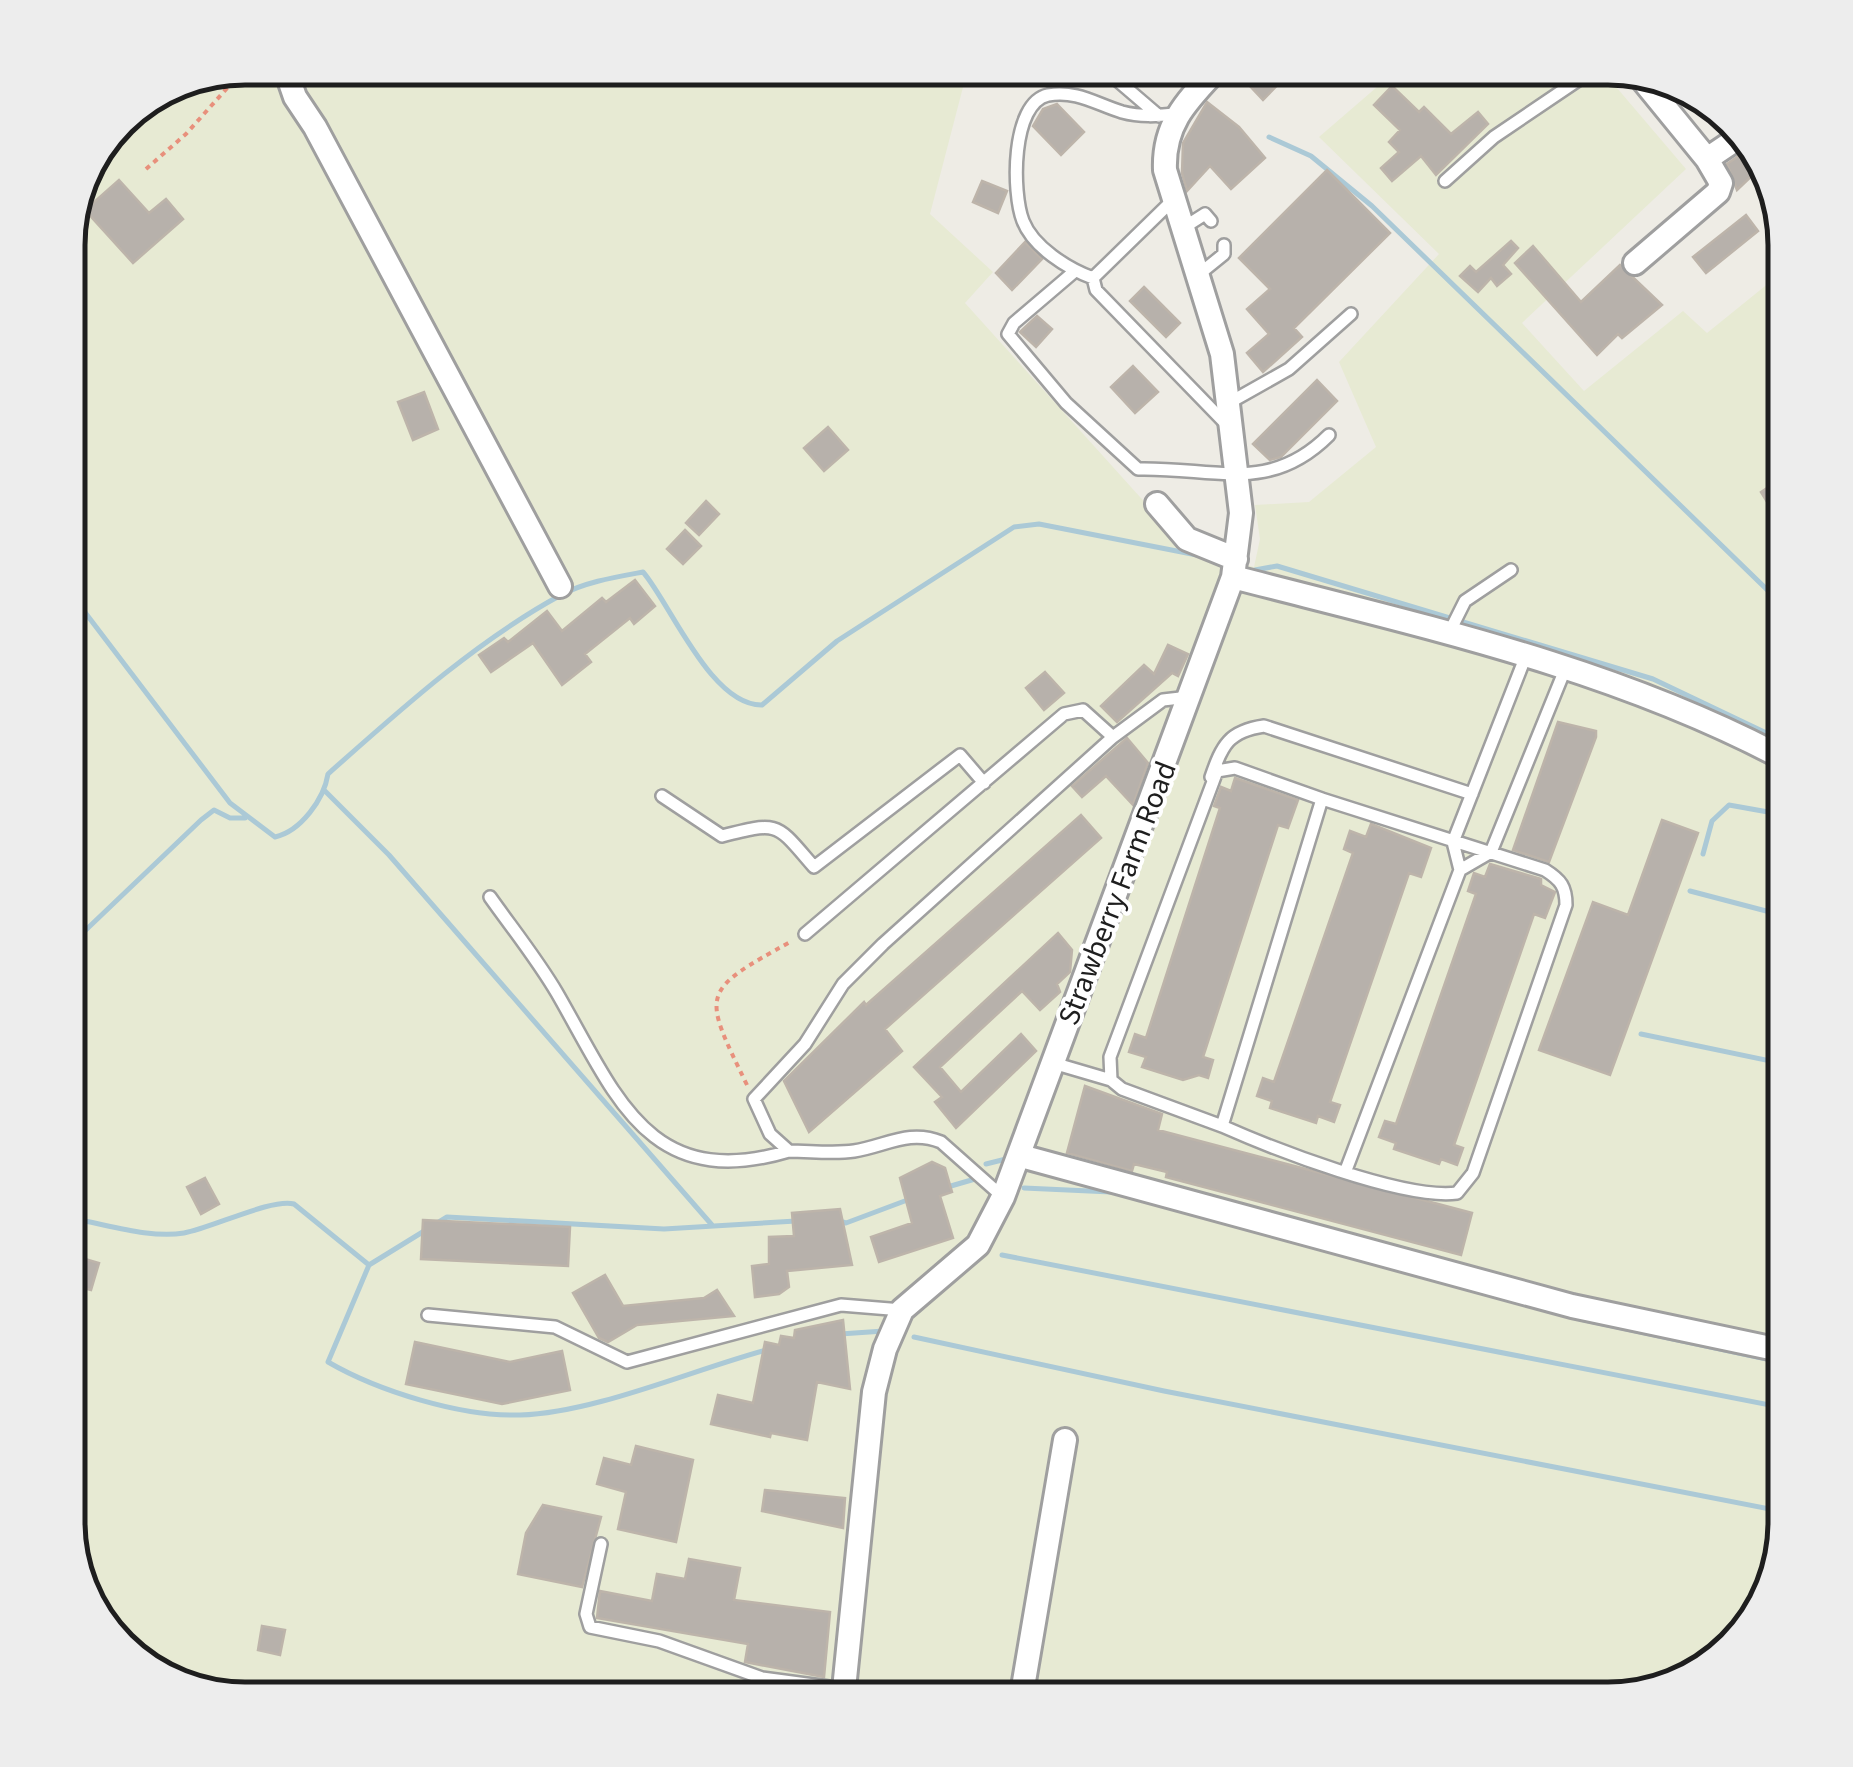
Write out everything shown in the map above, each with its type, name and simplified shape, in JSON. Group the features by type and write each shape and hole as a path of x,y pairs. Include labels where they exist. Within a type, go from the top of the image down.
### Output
{"street":[{"path":"291,85 560,586"},
{"path":"1167,115 1200,85"},
{"path":"1635,263 1718,192 1721,183 1707,159 1652,92"},
{"name":"Strawberry Farm Road","path":"845,1682 874,1392 884,1349 902,1310 978,1245 1022,1156 1118,880 1193,696 1235,568 1241,513 1222,354 1173,200 1164,148 1167,115"},
{"path":"1707,159 1730,143"},
{"path":"1157,504 1187,539 1235,568 1454,624 1742,736 1768,750"},
{"path":"1022,1156 1572,1306 1768,1347"},
{"path":"1024,1682 1065,1440"}],"lane":[{"path":"1126,85 1167,115"},
{"path":"1445,182 1494,137 1571,85"},
{"path":"1093,278 1075,272 1023,221 1016,176 1020,132 1030,108 1044,96 1075,94 1120,112 1167,115"},
{"path":"1093,278 1173,200"},
{"path":"1182,228 1196,216 1205,214 1211,221"},
{"path":"1198,275 1224,254 1224,246"},
{"path":"1075,272 1014,323 1008,334 1012,344 1066,402 1138,468 1190,468 1238,477 1279,470 1307,457 1330,435"},
{"path":"1093,278 1096,290 1230,430"},
{"path":"1227,404 1289,368 1351,314"},
{"path":"1454,624 1465,601 1511,570"},
{"path":"1346,1170 1460,870 1453,842 1527,653"},
{"path":"1460,870 1491,852 1566,667"},
{"path":"789,1151 770,1134 754,1099 806,1044 843,984 1113,737 1163,700 1193,696"},
{"path":"805,934 1064,714 1082,710 1113,737"},
{"path":"1111,1080 1110,1057 1223,743 1240,730 1264,726 1472,794"},
{"path":"662,796 722,836 762,826 781,829 814,867 960,754 984,783"},
{"path":"1053,1063 1111,1080 1122,1089 1346,1170 1438,1195 1457,1192 1473,1173 1566,905 1560,879 1491,852 1235,768 1224,768 1210,781"},
{"path":"1222,1126 1322,798"},
{"path":"490,897 556,990 584,1044 641,1128 687,1157 746,1164 789,1151 853,1152 894,1139 930,1138 1003,1198"},
{"path":"428,1315 555,1327 627,1362 841,1306 902,1310"},
{"path":"601,1544 586,1614 590,1627 659,1641 782,1682"}],"path":[{"path":"146,170 186,134 229,86"},
{"path":"754,1099 714,1017 716,1002 732,976 805,934"}],"green space":[{"path":"964,85 930,214 993,272 965,303 1186,548 1254,567 1260,539 1255,505 1309,502 1376,447 1339,362 1439,254 1319,137 1379,85 1615,86 1686,169 1522,323 1584,391 1683,311 1707,333 1768,284 1768,1522 1765,1553 1756,1583 1741,1611 1697,1655 1669,1670 1639,1679 1608,1682 245,1682 214,1679 184,1670 156,1655 112,1611 90,1564 85,1533 85,234 90,203 101,174 118,147 139,125 165,106 193,93 224,86"}],"building":[{"path":"1249,85 1278,85 1263,100"},
{"path":"1392,86 1419,112 1424,107 1451,134 1478,112 1488,124 1436,175 1421,156 1392,181 1381,168 1399,152 1389,142 1400,130 1374,105"},
{"path":"1207,102 1239,127 1265,158 1231,189 1210,166 1187,191 1182,173 1183,143"},
{"path":"1057,104 1084,132 1061,155 1033,126 1043,109"},
{"path":"1740,155 1752,175 1737,190 1727,164"},
{"path":"1327,170 1390,233 1294,328 1302,337 1263,372 1247,353 1269,334 1247,309 1270,289 1239,258"},
{"path":"119,180 149,213 166,199 183,219 133,263 88,214 90,206"},
{"path":"982,181 1007,191 998,213 973,202"},
{"path":"1746,215 1758,231 1706,273 1693,257"},
{"path":"1511,241 1518,248 1503,265 1511,274 1497,286 1491,278 1478,292 1460,276 1470,266 1476,272"},
{"path":"1025,242 1042,259 1012,290 996,273"},
{"path":"1533,246 1581,302 1620,265 1662,305 1622,338 1618,334 1597,355 1515,263"},
{"path":"1144,287 1180,323 1166,337 1130,301"},
{"path":"1037,316 1052,329 1036,347 1020,332"},
{"path":"1133,366 1158,392 1135,413 1111,387"},
{"path":"1317,380 1337,401 1281,457 1270,460 1253,444"},
{"path":"424,392 438,429 413,440 398,402"},
{"path":"828,427 848,450 824,471 804,448"},
{"path":"706,501 719,514 699,535 686,523"},
{"path":"685,530 701,546 683,564 667,549"},
{"path":"635,580 655,606 634,624 630,618 585,654 591,662 562,685 533,643 491,672 479,655 504,638 508,642 547,611 562,631 602,598 606,602"},
{"path":"1168,645 1188,654 1178,676 1172,673 1117,722 1101,706 1144,665 1154,674"},
{"path":"1045,672 1064,693 1044,710 1026,688"},
{"path":"1558,722 1596,731 1596,737 1549,862 1513,850"},
{"path":"1127,738 1148,763 1133,805 1106,776 1082,797 1072,786"},
{"path":"1235,778 1298,800 1288,828 1278,825 1203,1057 1213,1060 1208,1078 1199,1075 1183,1080 1142,1067 1146,1057 1129,1052 1135,1034 1146,1038 1220,808 1214,806 1221,787 1231,791"},
{"path":"1081,815 1101,838 885,1029 902,1051 809,1132 784,1081 864,1002 866,1005"},
{"path":"1662,820 1698,833 1610,1075 1539,1050 1593,902 1628,915"},
{"path":"1371,824 1431,848 1421,877 1409,873 1330,1102 1340,1105 1334,1122 1318,1116 1316,1123 1270,1108 1272,1101 1257,1096 1263,1078 1274,1082 1353,853 1344,849 1350,831 1366,837"},
{"path":"1490,864 1541,879 1541,885 1555,892 1545,918 1534,914 1454,1145 1463,1148 1457,1165 1441,1159 1439,1164 1394,1149 1396,1143 1379,1137 1385,1121 1396,1124 1476,894 1468,891 1474,873 1485,877"},
{"path":"1058,933 1072,950 1070,972 1057,984 1060,992 1040,1010 1022,991 940,1067 961,1092 1021,1034 1036,1051 956,1128 935,1102 942,1097 914,1067"},
{"path":"1085,1086 1162,1114 1158,1130 1472,1213 1461,1255 1166,1177 1167,1172 1134,1164 1132,1171 1067,1153"},
{"path":"932,1162 945,1168 952,1192 940,1196 953,1238 879,1262 871,1237 912,1223 900,1178"},
{"path":"205,1178 219,1204 201,1214 187,1187"},
{"path":"840,1209 852,1265 787,1271 789,1287 779,1294 755,1297 752,1266 769,1264 769,1237 794,1236 792,1213"},
{"path":"423,1220 570,1227 568,1266 421,1259"},
{"path":"85,1259 99,1263 91,1290 85,1288"},
{"path":"605,1275 623,1306 704,1298 717,1290 734,1316 637,1325 608,1342 599,1338 573,1293"},
{"path":"843,1320 850,1389 817,1382 807,1440 771,1433 770,1437 711,1424 718,1395 753,1403 765,1342 779,1345 781,1336 794,1338 795,1330"},
{"path":"415,1342 510,1362 562,1351 570,1390 502,1404 406,1384"},
{"path":"636,1446 693,1460 676,1542 618,1529 626,1492 597,1484 604,1458 631,1465"},
{"path":"765,1490 845,1498 843,1528 762,1511"},
{"path":"543,1505 601,1517 582,1587 518,1574 526,1533"},
{"path":"689,1559 740,1568 734,1600 830,1612 824,1677 745,1662 748,1644 597,1618 600,1591 652,1601 657,1574 685,1579"},
{"path":"262,1626 285,1630 280,1655 258,1650"}],"waterway":[{"path":"1269,137 1311,156 1372,206 1768,590"},
{"path":"85,612 230,803 275,837 294,828 310,813 328,774 440,678 530,613 590,583 643,572 709,672 743,701 762,705 837,641 1014,527 1039,524 1202,556"},
{"path":"1255,570 1277,566 1653,679 1768,734"},
{"path":"325,791 389,855 712,1225"},
{"path":"1703,854 1712,821 1729,805 1768,812"},
{"path":"85,931 214,810 230,818 245,818"},
{"path":"1690,891 1768,912"},
{"path":"1641,1034 1768,1060"},
{"path":"986,1164 1006,1159"},
{"path":"944,1188 975,1179"},
{"path":"1024,1188 1111,1192"},
{"path":"836,1220 846,1223 910,1199"},
{"path":"85,1221 141,1232 184,1233 271,1205 294,1204 369,1265"},
{"path":"766,1350 611,1399 520,1415 472,1412 421,1400 371,1383 328,1362 369,1265 447,1217 664,1229 796,1221"},
{"path":"1002,1255 1768,1405"},
{"path":"1580,1319 1768,1359"},
{"path":"840,1334 884,1331"},
{"path":"914,1337 1164,1391 1768,1509"}]}
